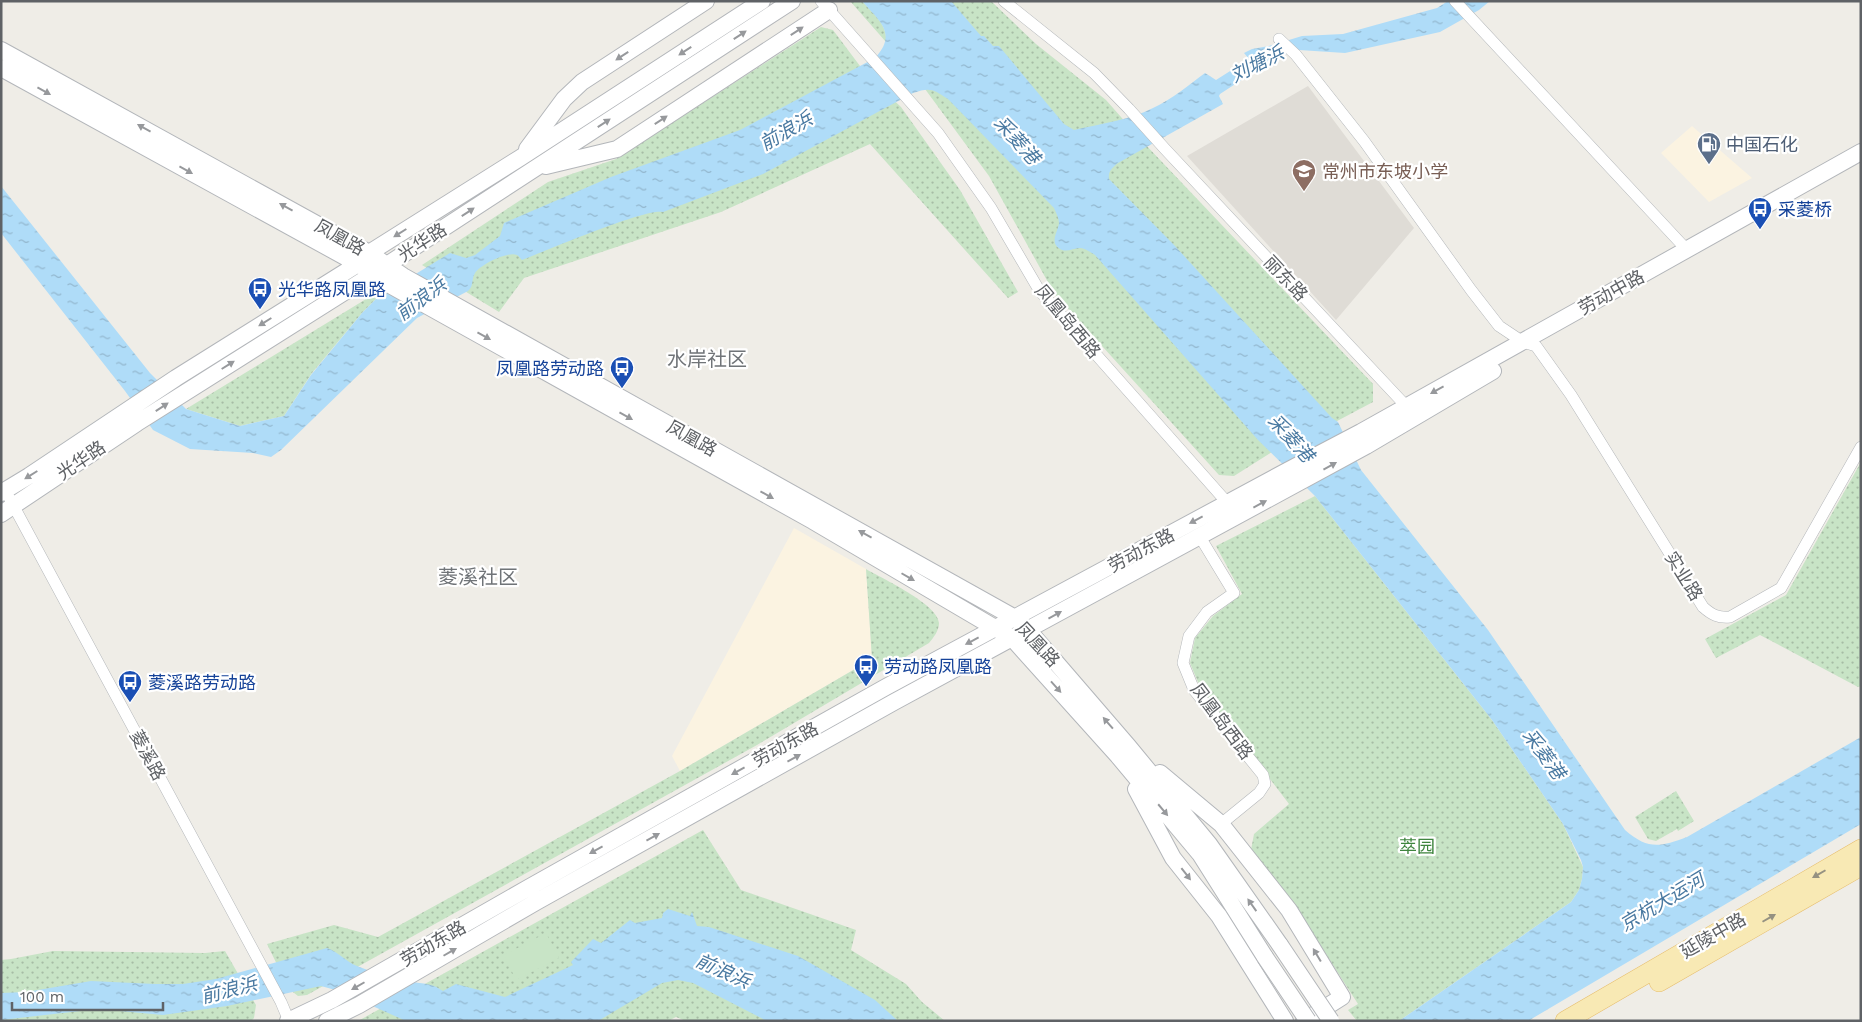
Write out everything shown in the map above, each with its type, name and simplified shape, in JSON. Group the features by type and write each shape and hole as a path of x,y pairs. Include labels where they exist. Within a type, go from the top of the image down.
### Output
{"main road":[{"path":"520,158 564,99 582,82 706,1"},
{"name":"光华路","path":"3,492 134,416 187,391 536,168 792,1"},
{"name":"光华路","path":"8,510 134,416 176,378 758,3"},
{"path":"536,168 617,150 825,6"},
{"name":"凤凰路","path":"1,50 379,269 403,276 448,309 1012,638 1123,751 1209,844 1331,1021"},
{"name":"凤凰路","path":"1,68 363,258"},
{"name":"劳动中路","path":"1364,439 1687,250 1861,152"},
{"name":"劳动中路","path":"1364,439 1408,407 1529,344 1861,163"},
{"name":"凤凰路","path":"379,269 388,284 448,309 1014,618 1028,630 1123,751 1200,854 1308,1021"},
{"name":"劳动东路","path":"289,1021 332,1000 861,701 1014,618 1285,472 1364,439"},
{"name":"劳动东路","path":"327,1021 359,1005 886,706 1293,486 1364,439"},
{"path":"1123,751 1221,824 1289,910 1342,997 1304,1021"},
{"path":"1123,751 1173,858 1219,916 1285,1021"},
{"name":"延陵中路","path":"1565,1021 1861,849"},
{"name":"延陵中路","path":"1590,1021 1861,866"}],"street":[{"name":"丽东路","path":"1004,1 1094,73 1408,407"},
{"path":"1457,3 1687,250"},
{"name":"凤凰岛西路","path":"825,6 938,133 990,208 1039,290 1239,515"},
{"path":"1279,39 1296,55 1364,141 1499,326 1529,344"},
{"name":"实业路","path":"1529,344 1571,395 1703,608 1710,614 1720,618 1730,617 1781,588 1861,447"},
{"name":"菱溪路","path":"3,492 8,510 281,1002 289,1021"},
{"name":"凤凰岛西路","path":"1200,536 1234,593 1207,612 1190,636 1183,663 1194,690 1263,775 1265,784 1259,793 1221,824"}],"shaded area":[{"name":"常州市东坡小学","path":"1308,86 1414,228 1336,320 1187,156"},
{"path":"1692,126 1752,178 1709,202 1661,153"},
{"path":"794,528 866,569 872,659 680,771 672,756"}],"green space":[{"path":"850,1 862,1 875,15 885,30 886,42"},
{"path":"933,1 991,1 1036,44 1106,100 1143,142 1373,384 1373,402 1322,429"},
{"path":"821,27 833,30 866,74 901,107 960,190 1018,292 1008,298 870,144 721,212 524,278 499,312 422,265 548,182 616,159"},
{"path":"936,77 1280,447 1234,476 1219,475 1054,293 989,176 925,89"},
{"path":"371,296 378,297 362,313 312,373 284,416 240,426 186,409"},
{"path":"1861,462 1861,686 1858,687 1760,635 1716,658 1705,639 1786,595"},
{"name":"萃园","path":"1315,496 1492,720 1563,824 1583,867 1579,890 1571,902 1399,1021 1357,1021 1348,1010 1358,1004 1298,911 1251,850 1254,834 1289,804 1200,687 1190,663 1195,638 1213,616 1242,594 1216,546"},
{"path":"866,569 919,600 936,616 939,623 938,629 929,643 757,745 307,995 298,996 289,989 267,944 334,925 378,937 680,771 872,659"},
{"path":"1676,791 1694,821 1656,841 1648,839 1635,817"},
{"path":"703,830 741,890 856,930 851,950 906,984 922,1002 945,1021 686,1021 676,1017 668,1021 358,1021"},
{"path":"546,933 559,958 516,980 504,955"},
{"path":"53,951 205,953 225,951 256,1005 254,1018 251,1021 1,1021 1,960"}],"water":[{"path":"862,1 951,1 981,36 984,36 993,46 999,46 1064,124 1074,130 1144,112 1180,92 1205,73 1216,80 1249,59 1244,53 1252,49 1302,36 1343,34 1437,8 1448,1 1490,1 1479,10 1440,32 1345,53 1299,50 1275,58 1220,94 1219,96 1223,104 1118,163 1111,170 1109,179 1175,246 1332,418 1338,422 1361,470 1488,630 1625,830 1641,841 1655,845 1687,837 1861,737 1861,824 1528,1021 1399,1021 1571,902 1579,890 1582,879 1583,867 1581,860 1563,824 1492,720 1315,496 1258,440 1095,255 1082,248 1065,251 1057,246 1055,237 1059,221 1054,208 948,99 935,91 924,90 913,93 763,174 663,212 617,223 522,260 513,254 488,263 475,273 468,291 417,318 281,450 271,457 253,453 190,449 153,430 125,391 1,233 1,186 150,373 186,409 240,426 284,416 311,375 362,313 378,297 450,253 466,258 475,255 500,236 504,223 611,177 740,130 875,58 885,41 884,28"},
{"name":"前浪浜","path":"668,909 690,916 692,912 697,926 709,927 798,956 875,1000 898,1021 767,1021 693,983 678,980 662,983 598,1021 406,1021 339,991 321,986 227,1006 163,1015 98,1009 1,1020 1,993 26,992 91,981 183,984 216,979 327,948 353,964 383,975 431,985 443,991 456,984 505,997 573,965 571,962 593,939 601,943 630,920 635,923 662,918 663,913"}],"place":[{"name":"中国石化","path":"1709,165"},
{"name":"常州市东坡小学","path":"1304,192"},
{"name":"采菱桥","path":"1760,230"},
{"name":"光华路凤凰路","path":"260,310"},
{"name":"凤凰路劳动路","path":"622,389"},
{"name":"劳动路凤凰路","path":"866,687"},
{"name":"菱溪路劳动路","path":"130,703"}],"district":[{"name":"水岸社区","path":"707,359"},
{"name":"菱溪社区","path":"478,577"}],"water label":[{"name":"刘塘浜","path":"1257,64"},
{"name":"采菱港","path":"1017,140"},
{"name":"采菱港","path":"1291,438"},
{"name":"采菱港","path":"1544,754"},
{"name":"京杭大运河","path":"1662,902"}]}
